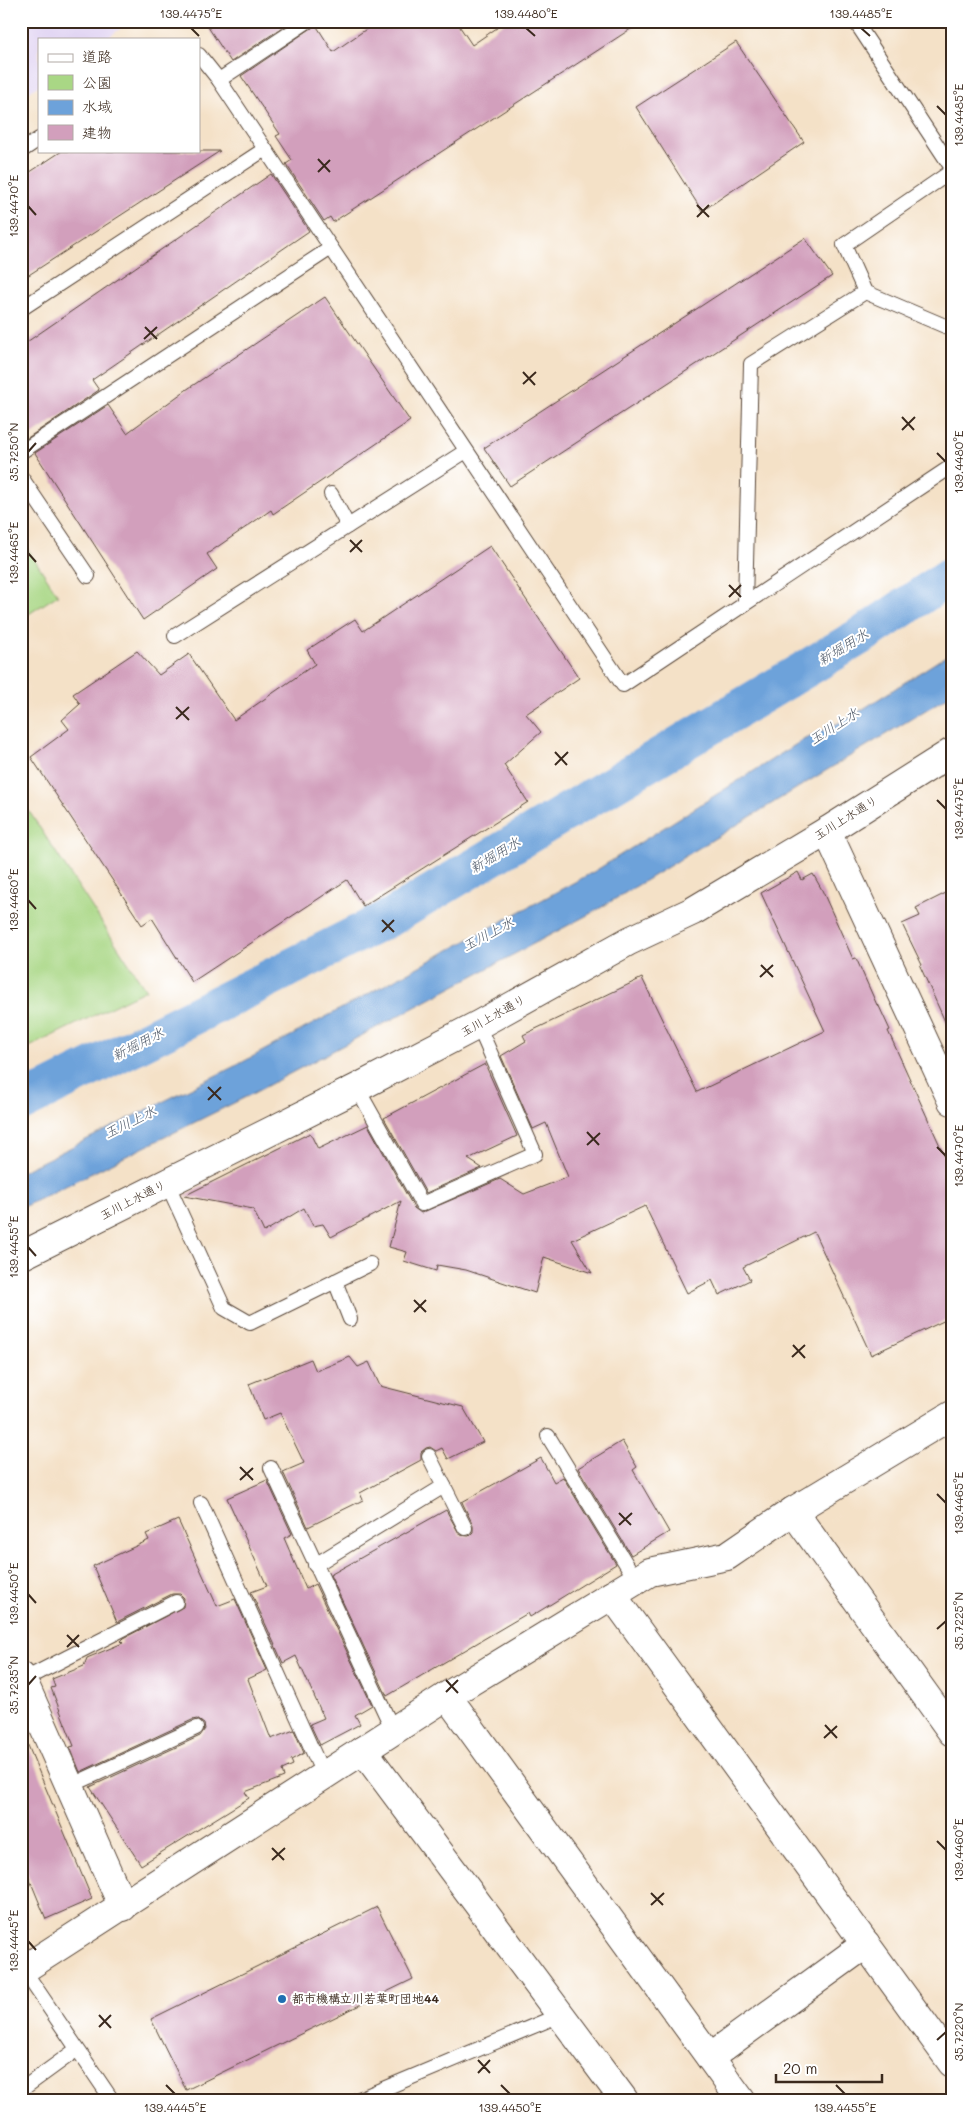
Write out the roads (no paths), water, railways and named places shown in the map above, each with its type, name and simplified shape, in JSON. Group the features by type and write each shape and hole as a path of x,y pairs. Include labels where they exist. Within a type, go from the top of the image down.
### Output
{"street":[{"name":"玉川上水通り","path":"21,1256 356,1088 478,1025 629,941 693,911 827,831 952,752"},
{"path":"827,831 952,1101"},
{"path":"22,1970 123,1907 393,1730 636,1580 650,1572 727,1556 793,1511 952,1415"},
{"path":"793,1511 952,1732"},
{"path":"612,1595 952,2063"},
{"path":"22,1678 123,1907"},
{"path":"447,1696 741,2100"},
{"path":"363,1750 624,2100"},
{"path":"710,2058 866,1944"}],"lane":[{"path":"219,80 308,21"},
{"path":"856,21 952,170 844,245 865,292 952,329"},
{"path":"200,57 219,80 623,684 952,466"},
{"path":"21,151 38,140"},
{"path":"21,309 264,149"},
{"path":"21,452 331,248"},
{"path":"745,603 751,364 865,292"},
{"path":"175,636 466,451"},
{"path":"21,476 88,576"},
{"path":"331,494 348,526"},
{"path":"356,1088 422,1204 535,1154 478,1025"},
{"path":"167,1183 224,1308 250,1323 370,1264"},
{"path":"335,1281 350,1319"},
{"path":"548,1436 636,1580"},
{"path":"429,1456 465,1528"},
{"path":"271,1468 393,1730"},
{"path":"315,1565 444,1486"},
{"path":"200,1503 324,1776"},
{"path":"22,1678 176,1602"},
{"path":"70,1786 196,1728"},
{"path":"22,1970 112,2100"},
{"path":"357,2100 560,2015"},
{"path":"21,2090 76,2050"}],"water":[{"name":"玉川上水","path":"952,652 952,694 597,910 250,1095 21,1208 21,1172 239,1064 595,871 803,740 849,718"}],"waterway":[{"name":"新堀用水","path":"21,1103 393,916 864,634 952,575"}],"place":[{"name":"都市機構立川若葉町団地44","path":"282,1999"}]}
